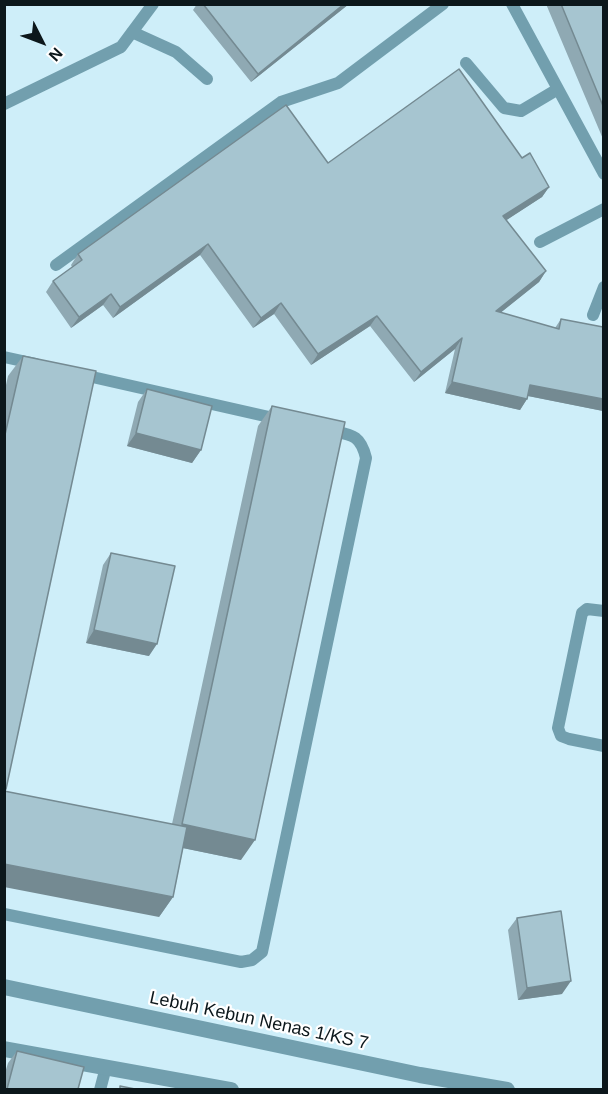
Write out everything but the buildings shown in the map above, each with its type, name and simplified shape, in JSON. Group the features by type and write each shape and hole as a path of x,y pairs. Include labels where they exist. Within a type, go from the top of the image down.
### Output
{"street":[{"name":"Lebuh Kebun Nenas 1/KS 7","path":"4,987 420,1075 507,1089"},
{"path":"4,1049 208,1087 231,1089"}],"lane":[{"path":"4,104 121,47 153,4"},
{"path":"56,265 281,102 338,83 443,4"},
{"path":"512,4 603,174"},
{"path":"132,32 176,52 207,79"},
{"path":"466,63 504,108 521,111 558,89"},
{"path":"540,242 603,209"},
{"path":"593,315 603,287"},
{"path":"4,357 295,423"},
{"path":"4,914 241,962 252,960 262,952 366,458 363,444 353,436 318,428"},
{"path":"603,611 587,609 582,613 558,728 561,736 569,740 603,746"},
{"path":"100,1089 106,1067"}]}
